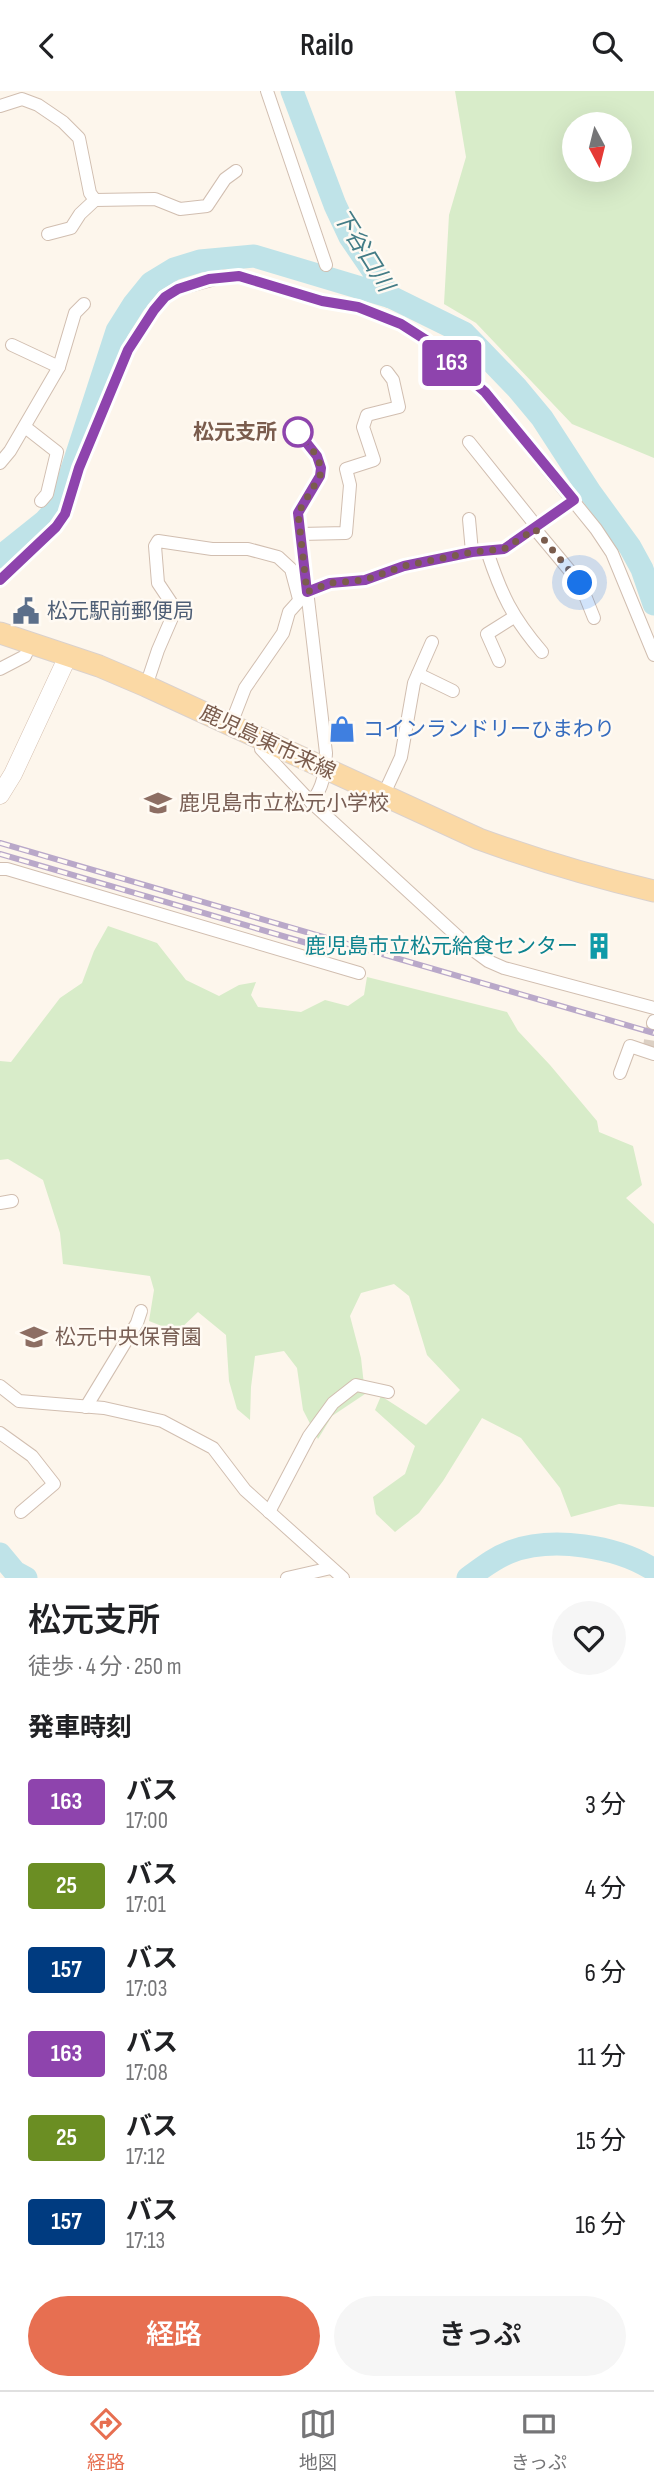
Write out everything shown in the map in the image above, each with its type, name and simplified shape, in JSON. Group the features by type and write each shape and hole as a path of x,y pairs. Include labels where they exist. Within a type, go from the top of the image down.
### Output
{"main road":[{"name":"鹿児島東市来線","path":"0,633 146,686 479,839 602,879 654,891"}],"street":[{"path":"267,91 326,265"},
{"path":"0,106 22,99 38,105 63,121 79,138 90,193 95,200"},
{"path":"48,234 71,228 80,214 95,200 155,199 180,209 208,206 225,180 236,171"},
{"path":"0,580 56,527 65,514 79,468 128,350 154,310 165,297 178,289 226,276 239,276 322,301 358,307 401,324 426,340 485,392 574,500 612,553 654,655"},
{"path":"0,463 10,451 59,367 75,313 83,304"},
{"path":"12,345 59,367"},
{"path":"300,534 345,533 350,485 346,469 374,460 363,427 367,415 399,407 393,380 387,372"},
{"path":"25,426 57,451 47,494 41,501"},
{"path":"298,432 317,456 321,468 320,476 298,513 303,595 326,753 326,769 318,795 311,802"},
{"path":"469,442 580,583 594,618"},
{"path":"231,723 245,688 283,633 289,612 303,595 330,583 365,580 404,566 472,552 504,549 574,500"},
{"path":"469,519 472,552"},
{"path":"146,686 174,613 174,607 158,583 155,546 158,541 212,549 248,549 278,557 291,569 303,595"},
{"path":"487,551 500,589 514,617 542,652"},
{"path":"499,661 487,634 514,617"},
{"path":"383,796 401,757 414,683 432,642"},
{"path":"0,669 25,656 32,643"},
{"path":"1,791 68,656"},
{"path":"418,674 453,691"},
{"path":"263,739 261,749 311,802 469,947 488,961 504,968 654,1008"},
{"path":"0,869 359,973"},
{"path":"620,1073 630,1047 654,1054"},
{"path":"86,1407 137,1323 141,1311"},
{"path":"270,1512 309,1436 333,1403 356,1384 388,1392"},
{"path":"1,1392 19,1401 104,1408 162,1421 213,1448 245,1490 343,1578"},
{"path":"0,1433 32,1457 54,1484 21,1512"},
{"path":"287,1578 331,1568"}],"green space":[{"path":"455,91 654,91 654,458 572,424 476,323 444,304 449,215 466,157"},
{"path":"108,926 157,943 186,980 219,996 239,985 256,982 251,995 258,1007 301,1012 325,1000 348,1006 364,995 367,977 507,1012 518,1031 597,1121 599,1132 633,1146 642,1185 626,1198 654,1224 654,1507 619,1504 571,1517 560,1488 521,1438 482,1418 443,1481 419,1513 395,1532 376,1514 373,1497 405,1474 415,1446 375,1410 381,1396 426,1425 460,1390 427,1355 409,1296 394,1284 361,1293 350,1316 361,1358 365,1394 332,1416 318,1439 303,1410 297,1368 284,1351 255,1356 250,1420 237,1409 229,1381 226,1335 198,1312 177,1332 149,1321 154,1290 150,1276 63,1264 60,1233 43,1180 8,1159 0,1160 0,1061 11,1062 60,998 82,983 94,951"}],"waterway":[{"name":"下谷口川","path":"292,91 335,205 350,237 391,297"},
{"path":"0,557 45,521 61,503 117,331 151,283 174,269 200,261 254,256 391,297 464,333 542,418 630,547 642,569 654,604"},
{"path":"468,1578 504,1554 527,1547 564,1544 622,1555 654,1570"},
{"path":"0,1554 15,1572 26,1578"}],"tunnel":[{"path":"648,1052 653,1023"}],"railway":[{"path":"0,843 654,1033"},
{"path":"0,854 331,950"}],"bus line":[{"name":"163","path":"0,580 56,527 65,514 79,468 128,350 154,310 165,297 178,289 226,276 239,276 322,301 358,307 401,324 426,340 477,383 574,500 504,549 472,552 404,566 365,580 330,583 307,592 298,513 320,476 321,468 317,456 298,432"}],"place":[{"name":"松元支所","path":"298,432"},
{"name":"松元駅前郵便局","path":"26,611"},
{"name":"コインランドリーひまわり","path":"342,729"},
{"name":"鹿児島市立松元小学校","path":"158,803"},
{"name":"鹿児島市立松元給食センター","path":"599,946"},
{"name":"松元中央保育園","path":"34,1337"}],"route":[{"path":"298,432 317,456 321,468 320,476 298,513 307,592 330,583 365,580 404,566 472,552 504,549 535,529 580,583"}]}
